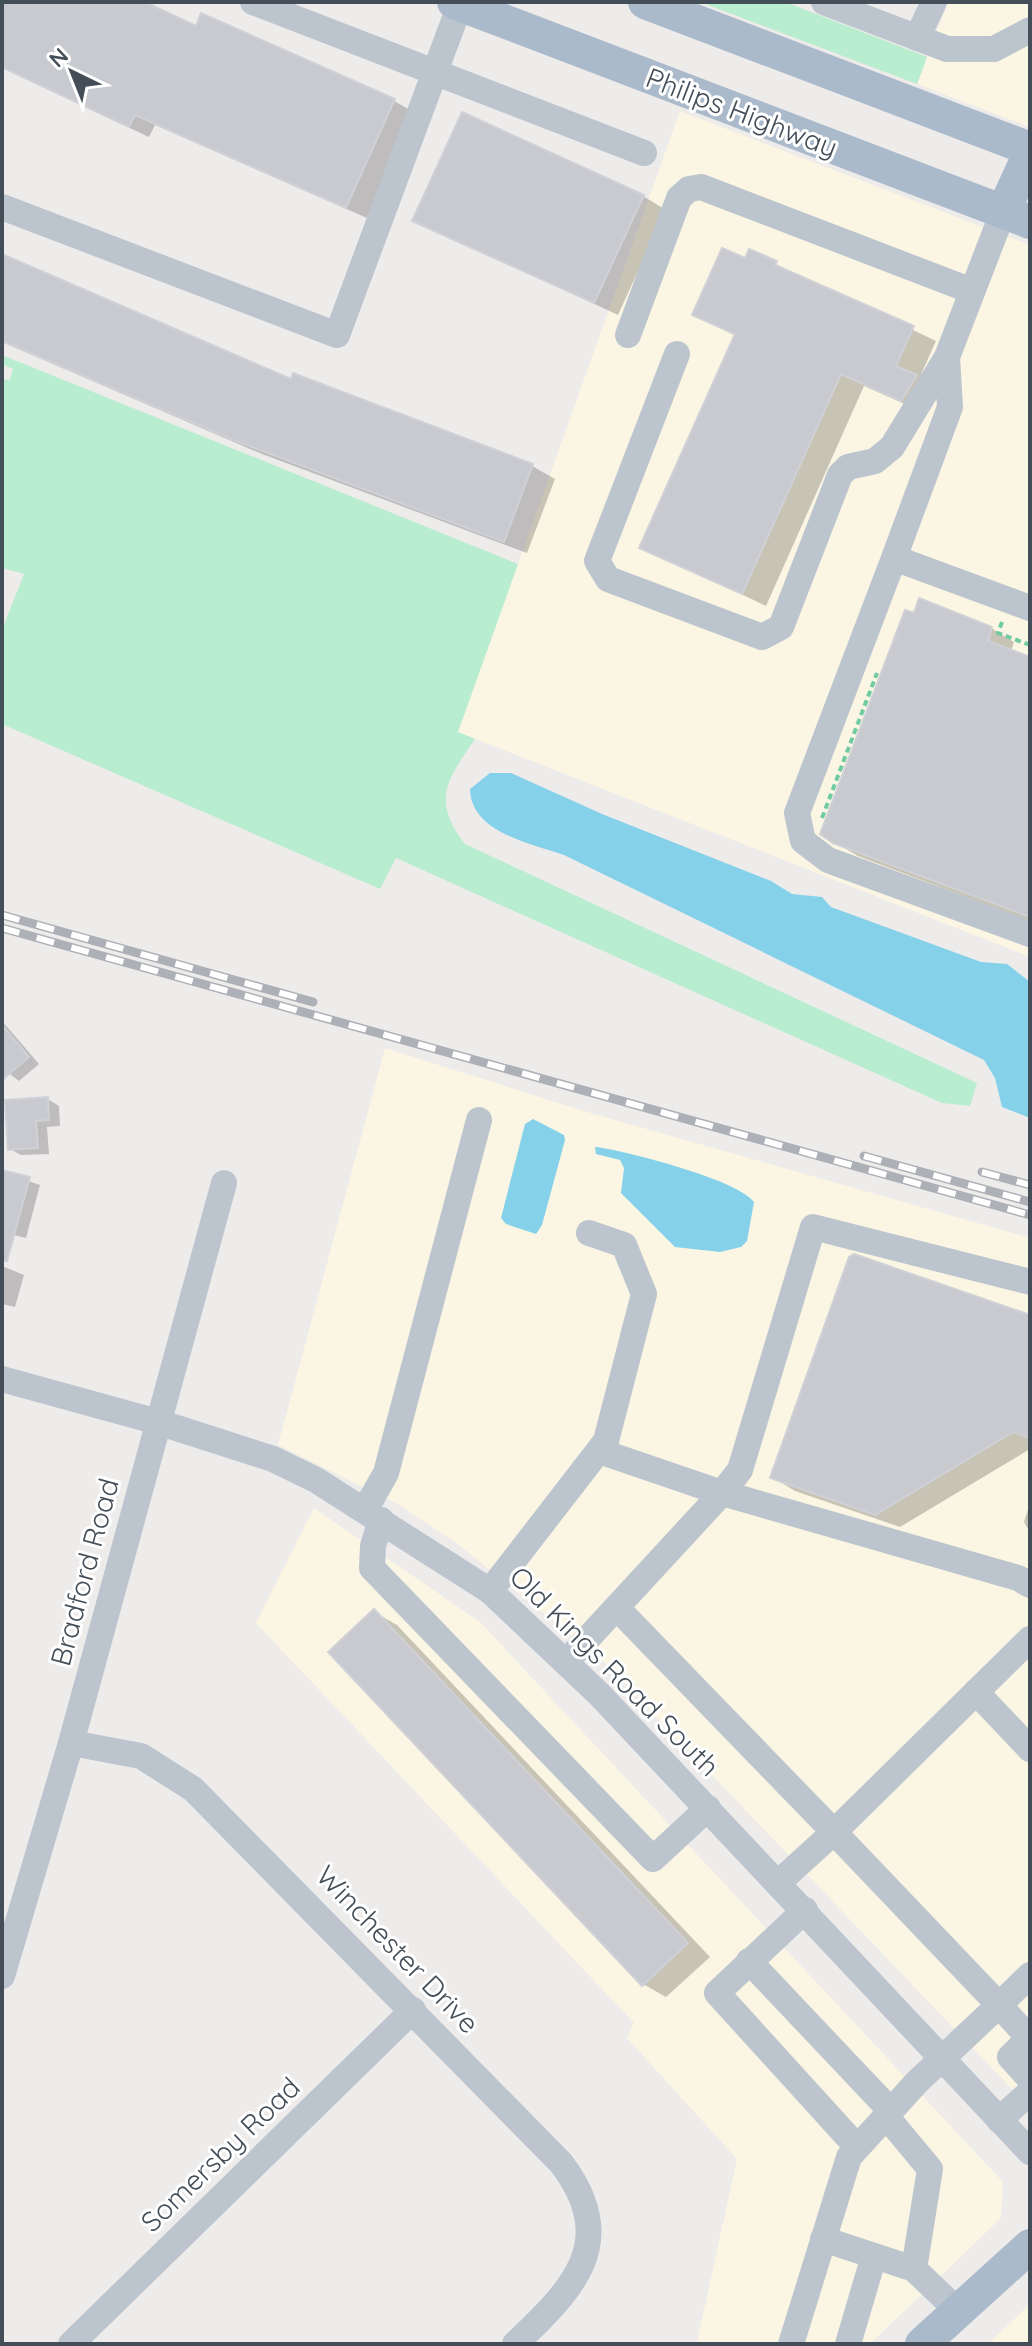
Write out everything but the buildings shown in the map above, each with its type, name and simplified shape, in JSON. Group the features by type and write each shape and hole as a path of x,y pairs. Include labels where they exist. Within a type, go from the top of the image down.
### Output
{"main road":[{"path":"645,2 1030,151 1016,217"},
{"name":"Philips Highway","path":"458,3 1016,217"},
{"path":"928,2342 1030,2246"}],"street":[{"path":"253,2 644,153"},
{"path":"824,2 880,12 917,38 947,49 994,49 1030,30"},
{"path":"917,38 934,2"},
{"path":"2,207 337,335 458,3"},
{"path":"628,335 679,198 689,189 701,187 972,291"},
{"path":"677,354 597,561 608,579 762,637 781,627 840,475 848,467 875,461 892,447 947,357 972,291 1016,217"},
{"path":"947,357 950,407 797,813 803,841 828,860 1030,934"},
{"path":"894,558 1030,608"},
{"path":"479,1120 373,1515 372,1568 653,1859 708,1808"},
{"name":"Bradford Road","path":"2,1976 71,1743 224,1183"},
{"path":"566,1662 740,1470 813,1227 1030,1282"},
{"path":"490,1591 606,1441 644,1294 624,1245 589,1233"},
{"name":"Old Kings Road South","path":"2,1379 158,1422 273,1459 373,1515 490,1591 566,1662 708,1808 1030,2152"},
{"path":"599,1451 722,1493 1018,1578 1030,1585"},
{"path":"617,1608 1030,2038 1010,2057 1030,2079"},
{"path":"778,1883 1030,1639"},
{"path":"976,1692 1030,1749"},
{"name":"Winchester Drive","path":"71,1743 141,1756 193,1789 413,2010 561,2163 579,2186 587,2215 587,2249 577,2277 565,2297 515,2344"},
{"path":"805,1910 717,1993 857,2147"},
{"path":"749,1961 888,2113 930,2169 914,2269"},
{"path":"791,2344 849,2157 888,2113 1030,1975"},
{"name":"Somersby Road","path":"71,2344 413,2010"},
{"path":"999,2120 1030,2092"},
{"path":"823,2239 914,2269 958,2311"},
{"path":"848,2344 874,2256"}],"path":[{"path":"1004,615 998,633 1030,645"},
{"path":"811,847 877,672"}],"shaded area":[{"path":"948,2 1030,2 1030,127 917,84"},
{"path":"680,111 1030,245 1030,957 458,732"},
{"path":"385,1048 587,1112 1030,1238 1030,2108 605,1663 459,1545 399,1505 278,1445"},
{"path":"314,1508 480,1622 1003,2182 1001,2218 870,2344 697,2342 737,2159 627,2038 634,2023 256,1623"},
{"path":"1030,2304 1030,2344 988,2344"}],"green space":[{"path":"700,2 785,2 927,57 917,84"},
{"path":"2,355 518,564 458,732 475,739 447,790 448,815 465,844 977,1083 970,1106 942,1103 396,858 380,889 2,724 2,630 24,574 2,568 2,379 10,380 13,369 2,364"}],"water":[{"path":"490,773 511,773 602,814 771,881 792,894 822,897 831,907 981,962 1007,964 1030,982 1030,1118 1002,1107 995,1078 984,1060 564,855 491,826 473,804 470,789"},
{"path":"533,1119 564,1135 565,1140 542,1225 536,1234 506,1224 501,1218 525,1124"},
{"path":"595,1147 680,1167 744,1193 754,1202 747,1241 741,1247 720,1252 675,1247 621,1193 624,1168 620,1160 596,1154"}],"railway":[{"path":"2,915 313,1002"},
{"path":"2,928 1030,1215"},
{"path":"864,1156 1030,1202"},
{"path":"982,1172 1030,1185"}]}
